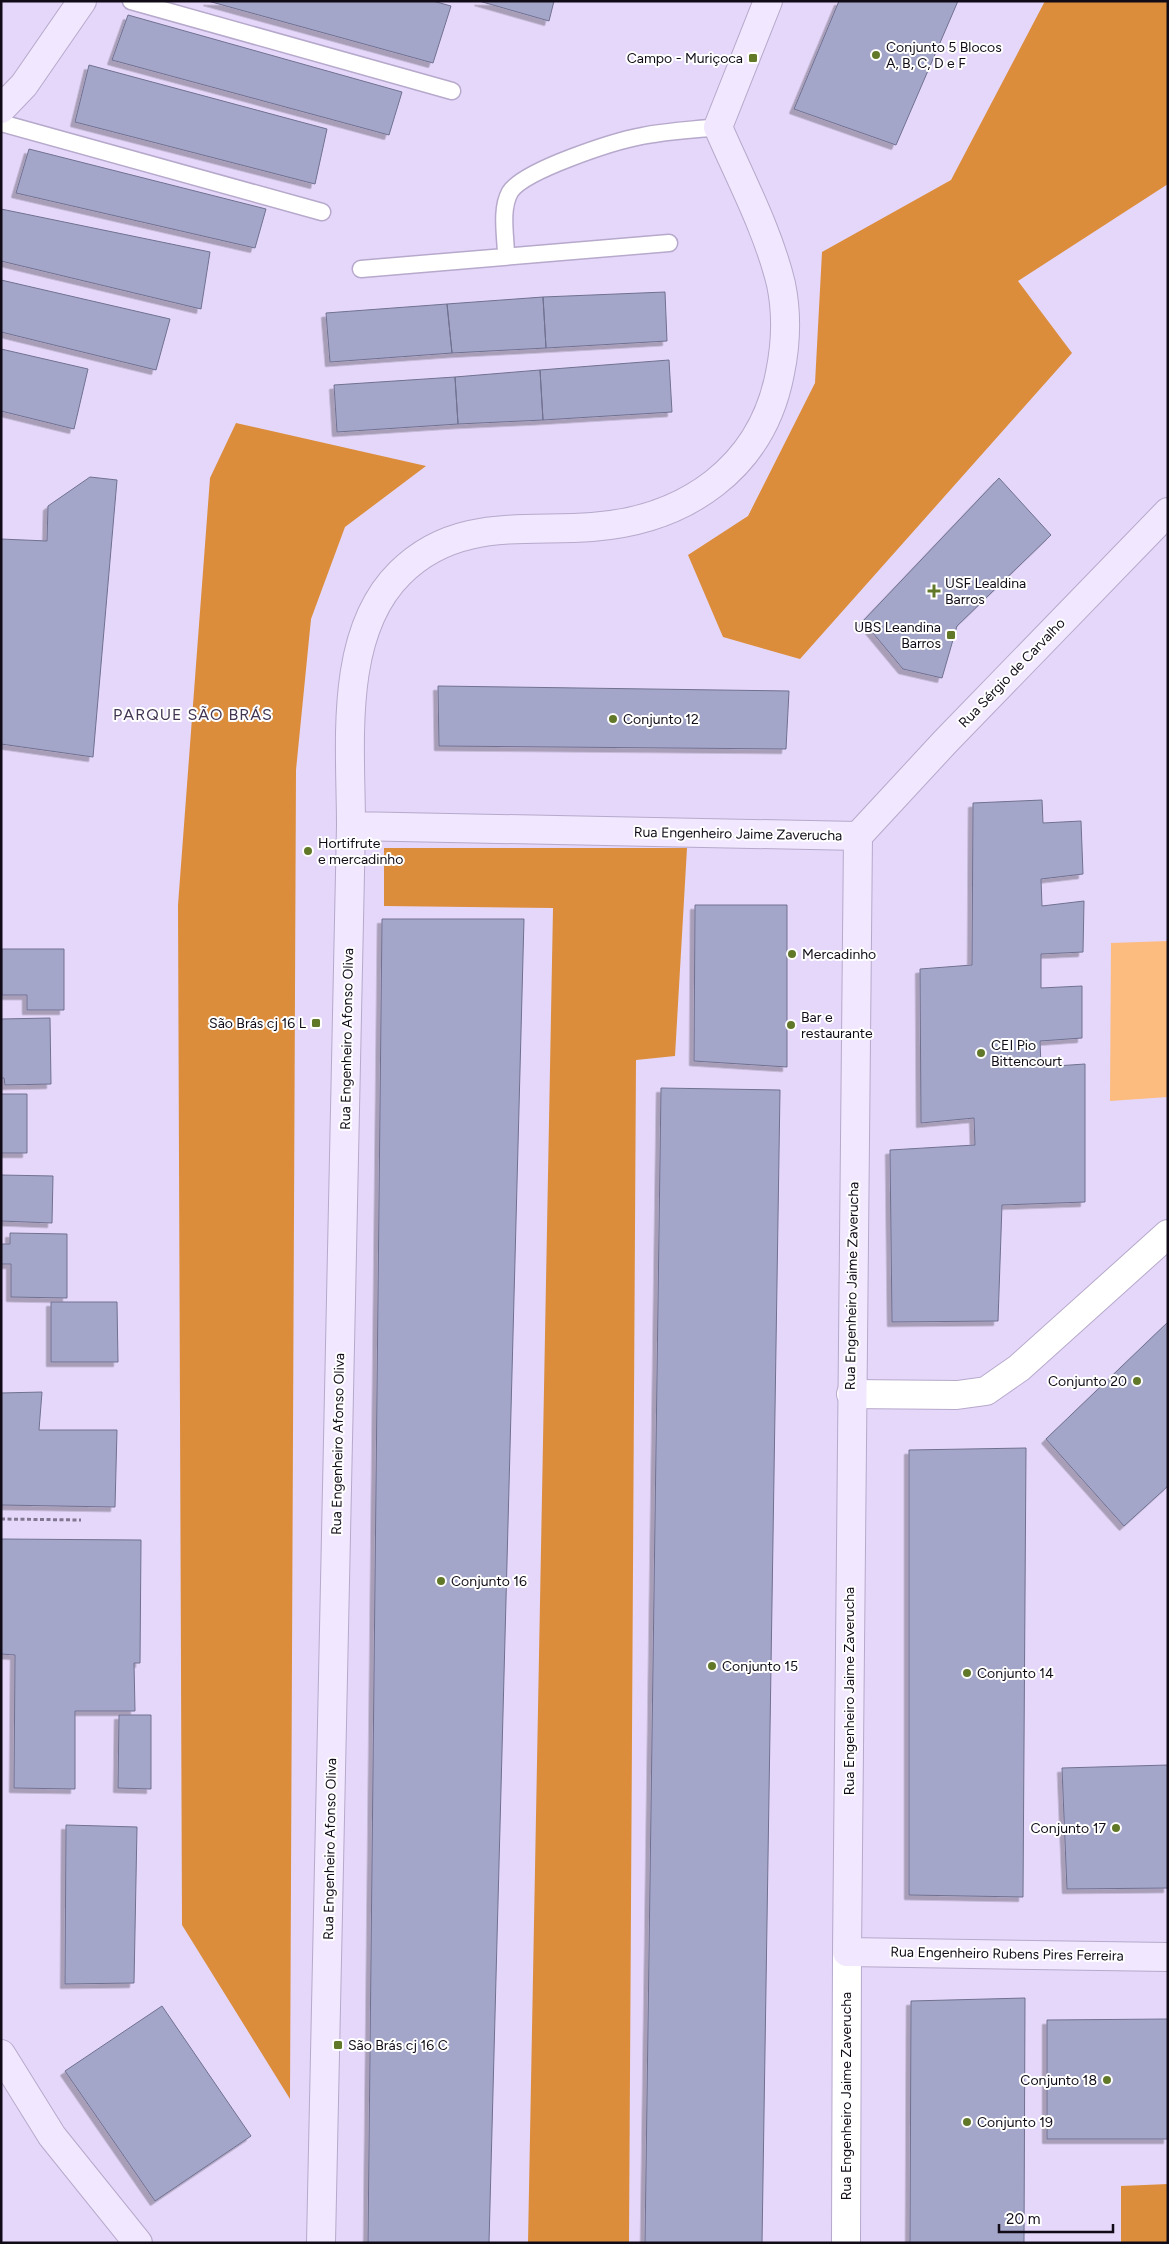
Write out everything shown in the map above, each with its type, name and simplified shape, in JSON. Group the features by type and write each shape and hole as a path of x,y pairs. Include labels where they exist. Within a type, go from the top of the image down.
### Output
{"street":[{"path":"1,109 24,85 82,1"},
{"path":"718,127 768,1"},
{"name":"Rua Engenheiro Afonso Oliva","path":"321,2243 351,826 351,707 357,656 374,607 399,574 429,550 462,536 506,528 593,527 644,519 683,503 720,480 740,461 763,428 777,388 786,343 781,285 765,238 718,127"},
{"name":"Rua Sérgio de Carvalho","path":"858,836 945,742 1168,512"},
{"name":"Rua Engenheiro Jaime Zaverucha","path":"351,826 858,836 851,1394 846,2243"},
{"path":"851,1394 957,1395 986,1391 1019,1368 1168,1234"},
{"name":"Rua Engenheiro Rubens Pires Ferreira","path":"847,1952 1168,1957"},
{"path":"1,2054 52,2136 138,2243"}],"lane":[{"path":"130,1 452,91"},
{"path":"1,123 322,212"},
{"path":"506,256 504,214 510,192 529,176 566,160 642,136 718,127"},
{"path":"361,269 670,243"}],"path":[{"path":"1,1519 81,1520"}],"shaded area":[{"path":"1045,1 1168,1 1168,184 1018,281 1072,353 800,659 723,637 688,555 748,516 815,383 822,252 951,180"},
{"path":"236,423 426,466 345,527 311,619 296,770 290,2099 182,1925 178,905 210,478"},
{"path":"384,848 687,848 675,1056 636,1060 629,2243 528,2243 553,908 384,906"},
{"path":"1168,941 1168,1097 1110,1101 1111,943"},
{"path":"1168,2184 1168,2243 1121,2243 1121,2186"}],"building":[{"path":"208,1 433,1 451,6 433,63"},
{"path":"479,1 554,1 549,21"},
{"name":"Conjunto 5 Blocos A, B, C, D e F","path":"839,1 958,1 896,145 794,109"},
{"path":"128,15 402,92 389,135 112,60"},
{"path":"89,65 327,129 315,184 75,122"},
{"path":"29,149 266,209 255,248 16,193"},
{"path":"1,209 210,252 201,309 1,261"},
{"path":"1,280 170,319 156,370 1,332"},
{"path":"665,292 667,341 546,348 543,297"},
{"path":"543,297 546,348 452,353 447,304"},
{"path":"447,304 452,353 330,362 326,313"},
{"path":"1,349 88,369 74,429 1,411"},
{"path":"669,360 672,412 543,420 540,370"},
{"path":"540,370 543,420 458,424 455,377"},
{"path":"455,377 458,424 337,432 334,385"},
{"path":"90,477 117,480 93,757 1,744 1,539 47,541 48,506"},
{"path":"999,478 1051,535 957,626 942,678 903,669 863,621"},
{"name":"Conjunto 12","path":"438,686 789,691 786,749 439,746"},
{"name":"CEI Pio Bittencourt","path":"1042,800 1043,823 1081,821 1083,874 1041,879 1042,906 1084,901 1083,952 1041,954 1041,988 1082,986 1082,1038 1040,1041 1041,1067 1085,1064 1085,1202 1002,1205 998,1321 892,1322 890,1150 975,1145 974,1118 921,1123 920,969 972,965 973,803"},
{"path":"695,905 787,905 787,1067 694,1061"},
{"name":"Conjunto 16","path":"382,919 524,919 489,2243 368,2243"},
{"path":"2,949 64,949 64,1010 27,1010 27,995 2,995"},
{"path":"50,1018 51,1084 5,1085 4,1078 1,1078 1,1019"},
{"name":"Conjunto 15","path":"661,1088 780,1090 762,2243 645,2243"},
{"path":"1,1094 27,1094 27,1153 1,1153"},
{"path":"1,1175 53,1176 52,1223 1,1221"},
{"path":"10,1233 67,1234 67,1298 11,1297 11,1264 1,1264 1,1244 10,1244"},
{"path":"51,1302 117,1302 118,1362 51,1362"},
{"name":"Conjunto 20","path":"1168,1322 1168,1486 1124,1526 1046,1439"},
{"path":"42,1392 39,1430 117,1430 115,1507 1,1505 1,1393"},
{"name":"Conjunto 14","path":"1026,1448 1023,1897 909,1895 909,1450"},
{"path":"1,1539 141,1540 140,1663 134,1663 135,1711 75,1711 75,1789 14,1788 15,1655 1,1654"},
{"path":"119,1715 151,1715 151,1789 118,1788"},
{"name":"Conjunto 17","path":"1168,1765 1168,1888 1067,1889 1062,1768"},
{"path":"66,1825 137,1827 134,1983 65,1984"},
{"name":"Conjunto 19","path":"1025,1998 1024,2243 910,2243 911,2001"},
{"path":"162,2006 251,2136 155,2201 65,2071"},
{"name":"Conjunto 18","path":"1168,2019 1168,2139 1047,2139 1047,2020"}],"place":[{"name":"Conjunto 5 Blocos A, B, C, D e F","path":"876,55"},
{"name":"Campo - Muriçoca","path":"753,58"},
{"name":"USF Lealdina Barros","path":"934,591"},
{"name":"UBS Leandina Barros","path":"951,635"},
{"name":"Conjunto 12","path":"613,719"},
{"name":"Hortifrute e mercadinho","path":"308,851"},
{"name":"Mercadinho","path":"792,954"},
{"name":"São Brás cj 16 L","path":"316,1023"},
{"name":"Bar e restaurante","path":"791,1025"},
{"name":"CEI Pio Bittencourt","path":"981,1053"},
{"name":"Conjunto 20","path":"1137,1381"},
{"name":"Conjunto 16","path":"441,1581"},
{"name":"Conjunto 15","path":"712,1666"},
{"name":"Conjunto 14","path":"967,1673"},
{"name":"Conjunto 17","path":"1116,1828"},
{"name":"São Brás cj 16 C","path":"338,2045"},
{"name":"Conjunto 18","path":"1107,2080"},
{"name":"Conjunto 19","path":"967,2122"}],"district":[{"name":"PARQUE SÃO BRÁS","path":"193,714"}]}
